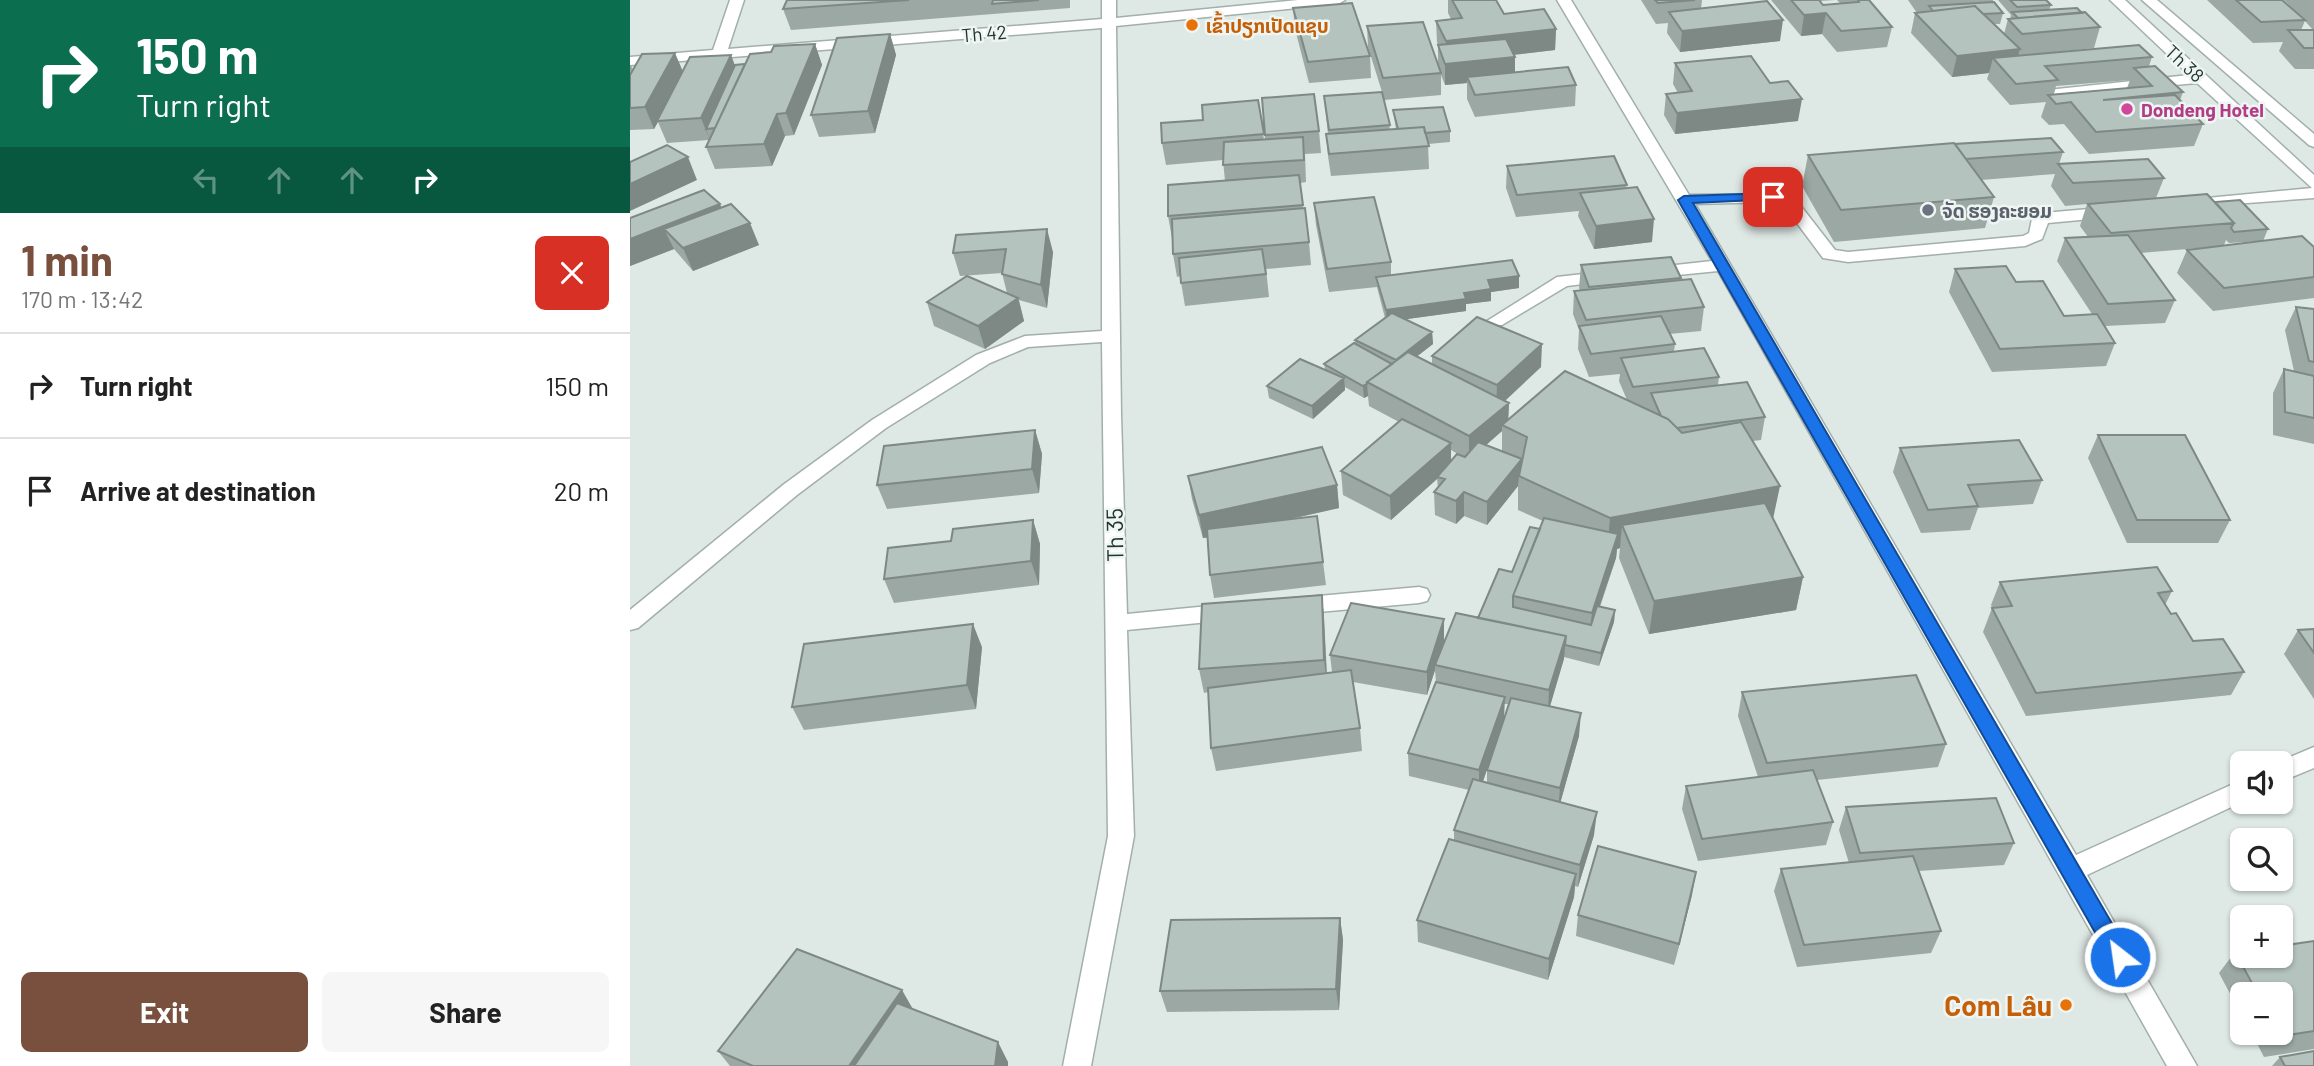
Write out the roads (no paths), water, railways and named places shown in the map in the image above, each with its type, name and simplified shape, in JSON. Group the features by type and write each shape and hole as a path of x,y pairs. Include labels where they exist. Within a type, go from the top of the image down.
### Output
{"street":[{"path":"719,54 737,0"},
{"name":"Th 35","path":"1077,1066 1121,836 1111,336 1109,0"},
{"name":"Th 42","path":"630,61 1108,23 1338,0"},
{"path":"1564,0 1723,265 2183,1066"},
{"name":"Th 38","path":"2117,0 2314,184"},
{"name":"Th 38","path":"2149,0 2314,142"},
{"path":"2057,93 2200,78"},
{"path":"2165,207 2314,193"},
{"path":"1684,200 1773,197 1791,204 1829,254 1848,257 2025,241 2035,238 2039,232 2038,223 2043,218 2124,211"},
{"path":"1496,321 1563,281 1723,265"},
{"path":"630,621 790,490 878,424 983,359 1024,342 1111,336"},
{"path":"1281,608 1419,595"},
{"path":"1116,623 1254,610"},
{"path":"2293,766 2314,757"},
{"path":"2071,870 2230,796"}],"place":[{"name":"ເຂົ້າປຽກເປັດແຊບ","path":"1192,25"},
{"name":"Dondeng Hotel","path":"2127,109"},
{"name":"ຈັດ ຮອງຄະຍອມ","path":"1928,210"},
{"name":"Com Lâu","path":"2066,1005"}]}
